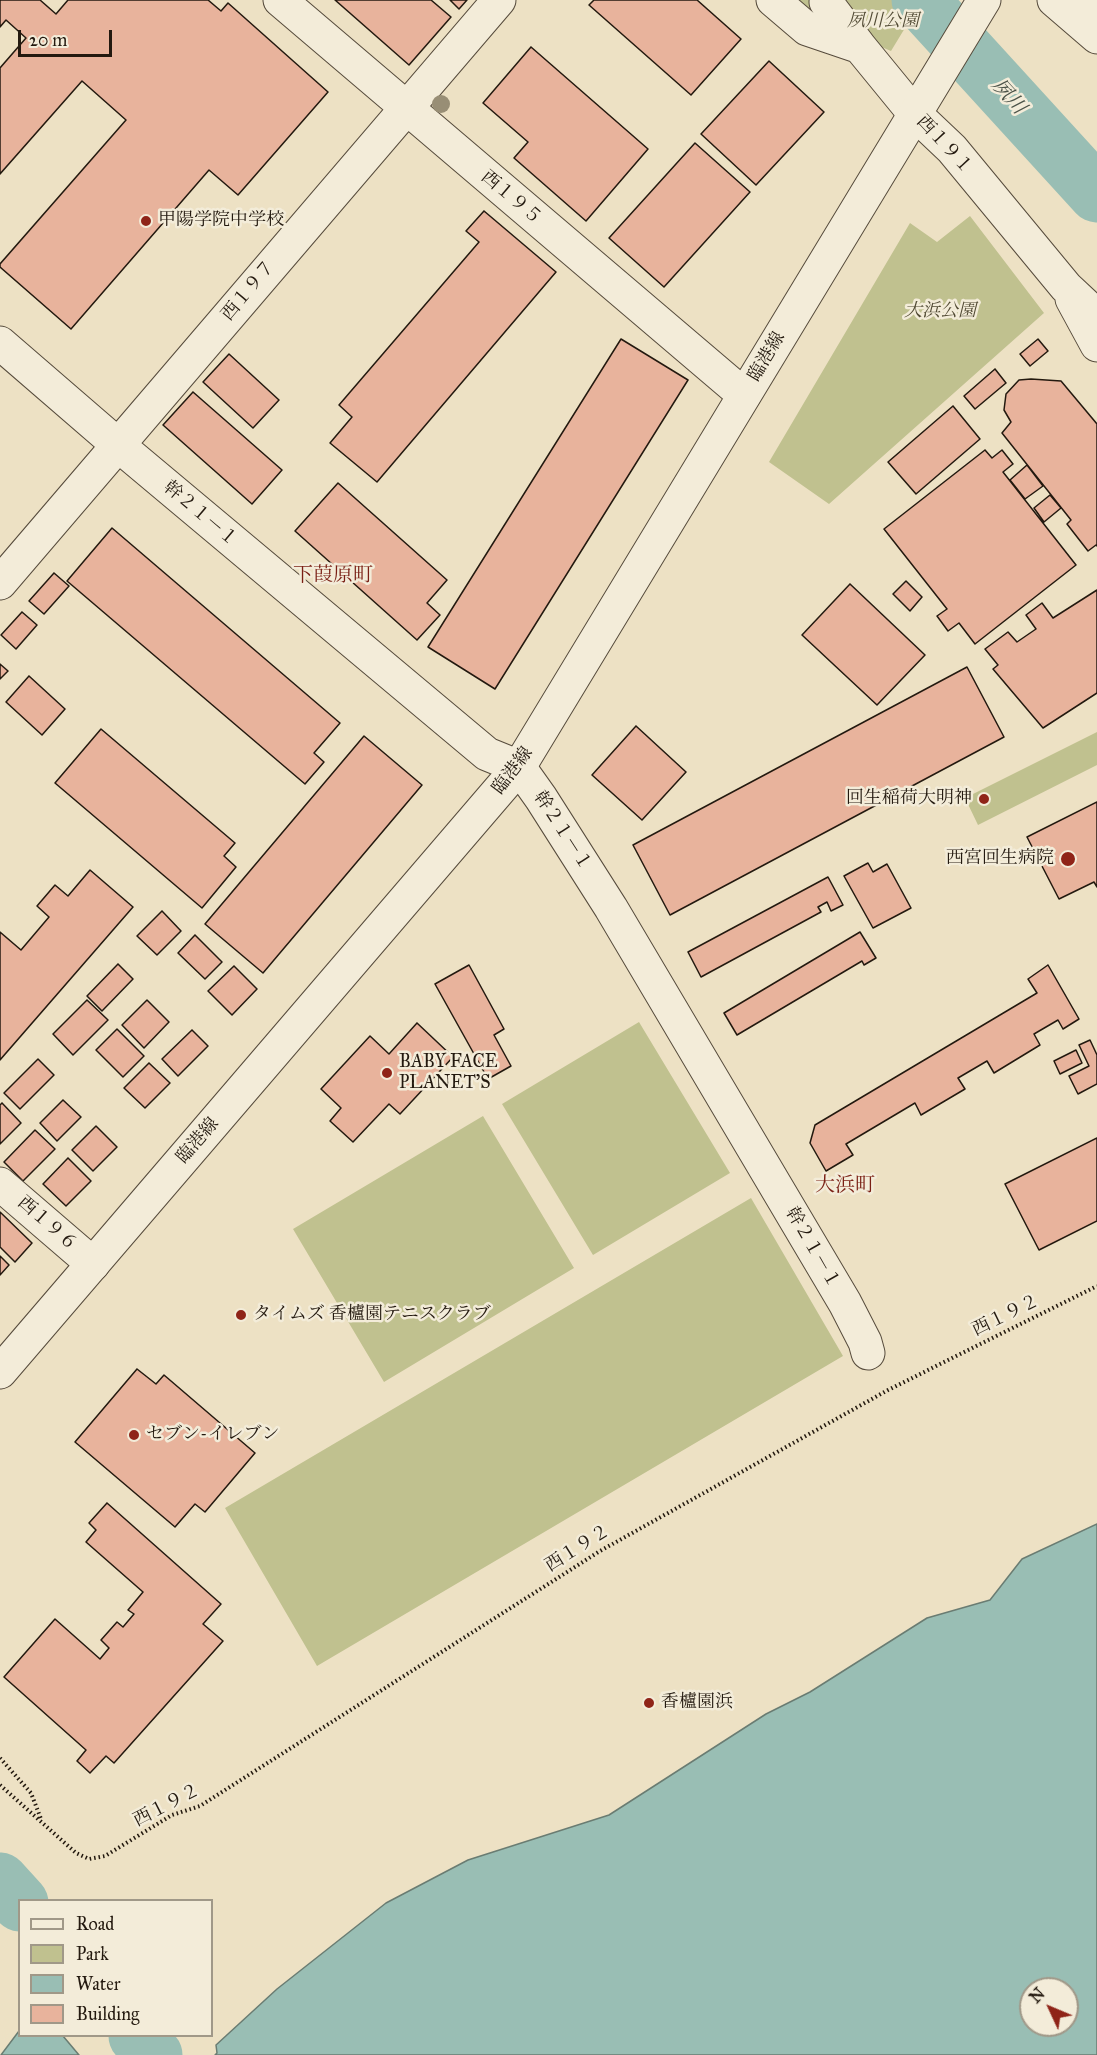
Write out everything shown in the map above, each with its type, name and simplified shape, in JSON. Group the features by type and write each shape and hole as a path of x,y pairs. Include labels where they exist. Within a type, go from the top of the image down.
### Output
{"street":[{"name":"西１９５","path":"280,0 744,395"},
{"name":"西１９７","path":"0,583 499,0"},
{"path":"773,0 807,29 860,46"},
{"name":"臨港線","path":"0,1372 519,767 984,0"},
{"path":"1054,0 1097,37"},
{"name":"西１９１","path":"826,2 860,46 919,105 952,149 1066,287 1097,316"},
{"path":"1066,287 1097,345"},
{"name":"幹２１－１","path":"0,343 118,445 487,754 519,767 611,908 845,1303 865,1342 868,1353"},
{"name":"西１９６","path":"0,1184 93,1264"}],"path":[{"name":"西１９２","path":"42,1822 76,1853 89,1859 105,1856 172,1815 200,1806 610,1545 888,1390 1097,1286"},
{"path":"0,1758 31,1793 42,1822"},
{"path":"0,1785 42,1822"}],"green space":[{"name":"夙川公園","path":"793,0 922,0 891,51 813,18"},
{"name":"大浜公園","path":"970,216 1044,313 829,504 769,462 910,223 937,242"},
{"path":"1097,732 1097,765 978,825 965,798"},
{"path":"639,1022 730,1173 593,1255 502,1104"},
{"path":"483,1116 574,1268 384,1382 293,1229"},
{"path":"751,1198 843,1356 317,1666 225,1508"}],"water":[{"path":"1097,1524 1097,2055 215,2055 216,2045 277,1989 386,1903 468,1860 609,1815 766,1714 810,1692 927,1618 990,1600 1022,1559"},
{"path":"18,2032 18,2037 64,2037 79,2055 1,2055"}],"building":[{"path":"0,0 40,0 56,14 68,0 208,0 221,11 228,3 328,92 238,195 209,170 71,329 0,267 0,264 126,120 82,81 0,174 0,68 26,38 6,20 0,27"},
{"path":"335,0 431,0 451,17 409,65"},
{"path":"450,0 467,0 459,9"},
{"path":"594,0 697,0 741,39 691,95 589,5"},
{"path":"531,47 648,149 586,221 514,158 528,142 483,103"},
{"path":"769,61 824,112 756,185 701,134"},
{"path":"695,143 750,192 664,287 609,238"},
{"path":"484,211 556,272 377,482 330,443 352,417 339,405 479,242 466,231"},
{"path":"621,339 688,380 495,689 428,647"},
{"path":"1038,339 1048,351 1030,366 1020,354"},
{"path":"229,354 279,400 253,428 203,382"},
{"path":"995,369 1006,383 975,409 964,396"},
{"path":"1019,380 1061,381 1097,424 1097,546 1088,551 1067,524 1071,520 1002,433 1011,422 1004,410 1006,394"},
{"path":"193,392 282,470 252,504 163,425"},
{"path":"953,406 980,439 916,494 888,462"},
{"path":"985,450 992,458 1002,450 1013,464 1003,472 1076,565 975,644 959,623 948,631 937,616 947,609 884,529"},
{"path":"1027,465 1043,486 1025,499 1010,480"},
{"path":"338,483 447,580 427,603 440,615 417,640 295,531"},
{"path":"1050,495 1061,508 1044,522 1034,508"},
{"path":"112,528 340,723 314,753 324,762 305,784 67,581"},
{"path":"54,573 69,586 44,614 29,601"},
{"path":"906,581 922,597 910,611 893,594"},
{"path":"850,584 925,655 877,705 802,635"},
{"path":"1097,590 1097,693 1043,728 993,669 998,665 985,649 1008,632 1017,642 1036,629 1026,615 1042,603 1053,618"},
{"path":"22,612 37,625 16,649 1,635"},
{"path":"0,664 8,671 0,679"},
{"path":"967,667 1004,737 670,915 633,845"},
{"path":"29,676 65,709 42,735 6,702"},
{"path":"636,726 686,772 642,820 592,775"},
{"path":"101,729 235,843 224,856 236,867 202,908 55,783"},
{"path":"364,736 422,785 263,973 205,924"},
{"name":"西宮回生病院","path":"1097,802 1097,887 1094,882 1059,899 1027,837"},
{"path":"868,863 873,872 887,864 911,908 873,928 844,876"},
{"path":"90,870 133,907 0,1060 0,932 21,950 49,917 37,906 55,885 68,896"},
{"path":"828,877 843,905 831,911 827,902 818,907 821,912 701,977 688,952"},
{"path":"162,911 181,931 157,955 137,936"},
{"path":"860,932 876,958 864,965 862,961 737,1035 724,1013"},
{"path":"195,935 222,962 205,979 178,953"},
{"path":"118,964 133,979 102,1011 87,996"},
{"path":"469,965 504,1029 494,1035 511,1066 488,1079 435,984"},
{"path":"1048,965 1079,1019 1063,1029 1058,1020 1034,1034 1040,1045 994,1073 987,1061 958,1078 965,1089 921,1115 915,1103 846,1144 853,1155 826,1171 810,1143 815,1125 1037,993 1028,979"},
{"path":"234,966 257,989 232,1015 208,991"},
{"path":"87,1000 108,1020 73,1055 53,1034"},
{"path":"147,1000 169,1022 144,1048 122,1025"},
{"name":"BABY FACE PLANET'S","path":"417,1023 453,1057 400,1114 389,1104 353,1142 330,1121 341,1108 321,1089 370,1036 389,1054"},
{"path":"117,1029 144,1056 123,1077 96,1050"},
{"path":"192,1030 208,1046 178,1076 162,1059"},
{"path":"1090,1040 1097,1055 1097,1084 1078,1094 1069,1076 1089,1066 1079,1045"},
{"path":"1076,1050 1082,1063 1060,1074 1054,1061"},
{"path":"38,1059 54,1075 20,1109 4,1093"},
{"path":"149,1063 170,1083 145,1108 124,1088"},
{"path":"63,1100 81,1117 57,1141 40,1123"},
{"path":"2,1103 21,1123 0,1144 0,1105"},
{"path":"96,1126 117,1147 93,1171 72,1150"},
{"path":"35,1130 55,1149 23,1181 4,1162"},
{"path":"1097,1138 1097,1221 1039,1250 1005,1184"},
{"path":"68,1158 91,1181 66,1206 43,1184"},
{"path":"0,1212 32,1243 15,1262 0,1247"},
{"path":"0,1256 9,1265 0,1275"},
{"path":"137,1369 156,1384 164,1375 255,1453 205,1512 195,1504 175,1527 75,1442"},
{"path":"107,1503 221,1604 203,1624 223,1641 114,1763 106,1756 90,1773 77,1761 86,1750 4,1677 55,1619 100,1659 109,1648 101,1640 117,1622 123,1627 134,1614 128,1610 143,1592 86,1542 96,1530 89,1523"}],"waterway":[{"name":"夙川","path":"920,0 1097,194"},
{"path":"0,1881 18,1901"},
{"path":"138,2037 154,2055"}],"place":[{"name":"甲陽学院中学校","path":"146,221"},
{"name":"回生稲荷大明神","path":"984,799"},
{"name":"西宮回生病院","path":"1068,859"},
{"name":"BABY FACE PLANET'S","path":"387,1073"},
{"name":"タイムズ 香櫨園テニスクラブ","path":"241,1315"},
{"name":"セブン-イレブン","path":"134,1435"},
{"name":"香櫨園浜","path":"649,1703"}],"district":[{"name":"下葭原町","path":"333,576"},
{"name":"大浜町","path":"845,1186"}]}
